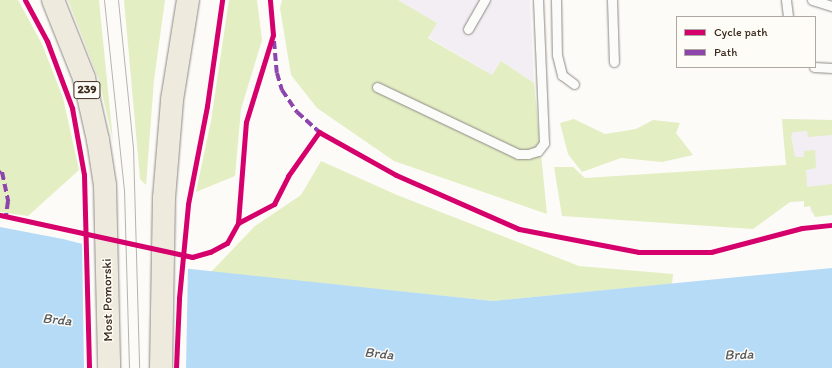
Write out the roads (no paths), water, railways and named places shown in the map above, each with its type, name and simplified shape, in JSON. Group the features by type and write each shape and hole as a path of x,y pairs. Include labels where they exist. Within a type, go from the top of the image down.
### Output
{"main road":[{"name":"Most Pomorski","path":"53,0 84,78 97,132 105,185 109,368"},
{"path":"161,368 164,198 172,100 188,0"}],"lane":[{"path":"468,29 485,0"},
{"path":"377,87 518,154 528,154 538,151 544,143 538,0"},
{"path":"556,0 557,56 562,75 574,84"},
{"path":"612,0 614,62"},
{"path":"786,0 788,16"},
{"path":"812,0 832,6"},
{"path":"816,67 832,68"}],"water":[{"name":"Brda","path":"0,227 63,239 172,267 493,301 832,268 832,368 0,368"}],"tram line":[{"path":"104,0 124,189 129,368"},
{"path":"118,0 133,147 139,368"}]}
